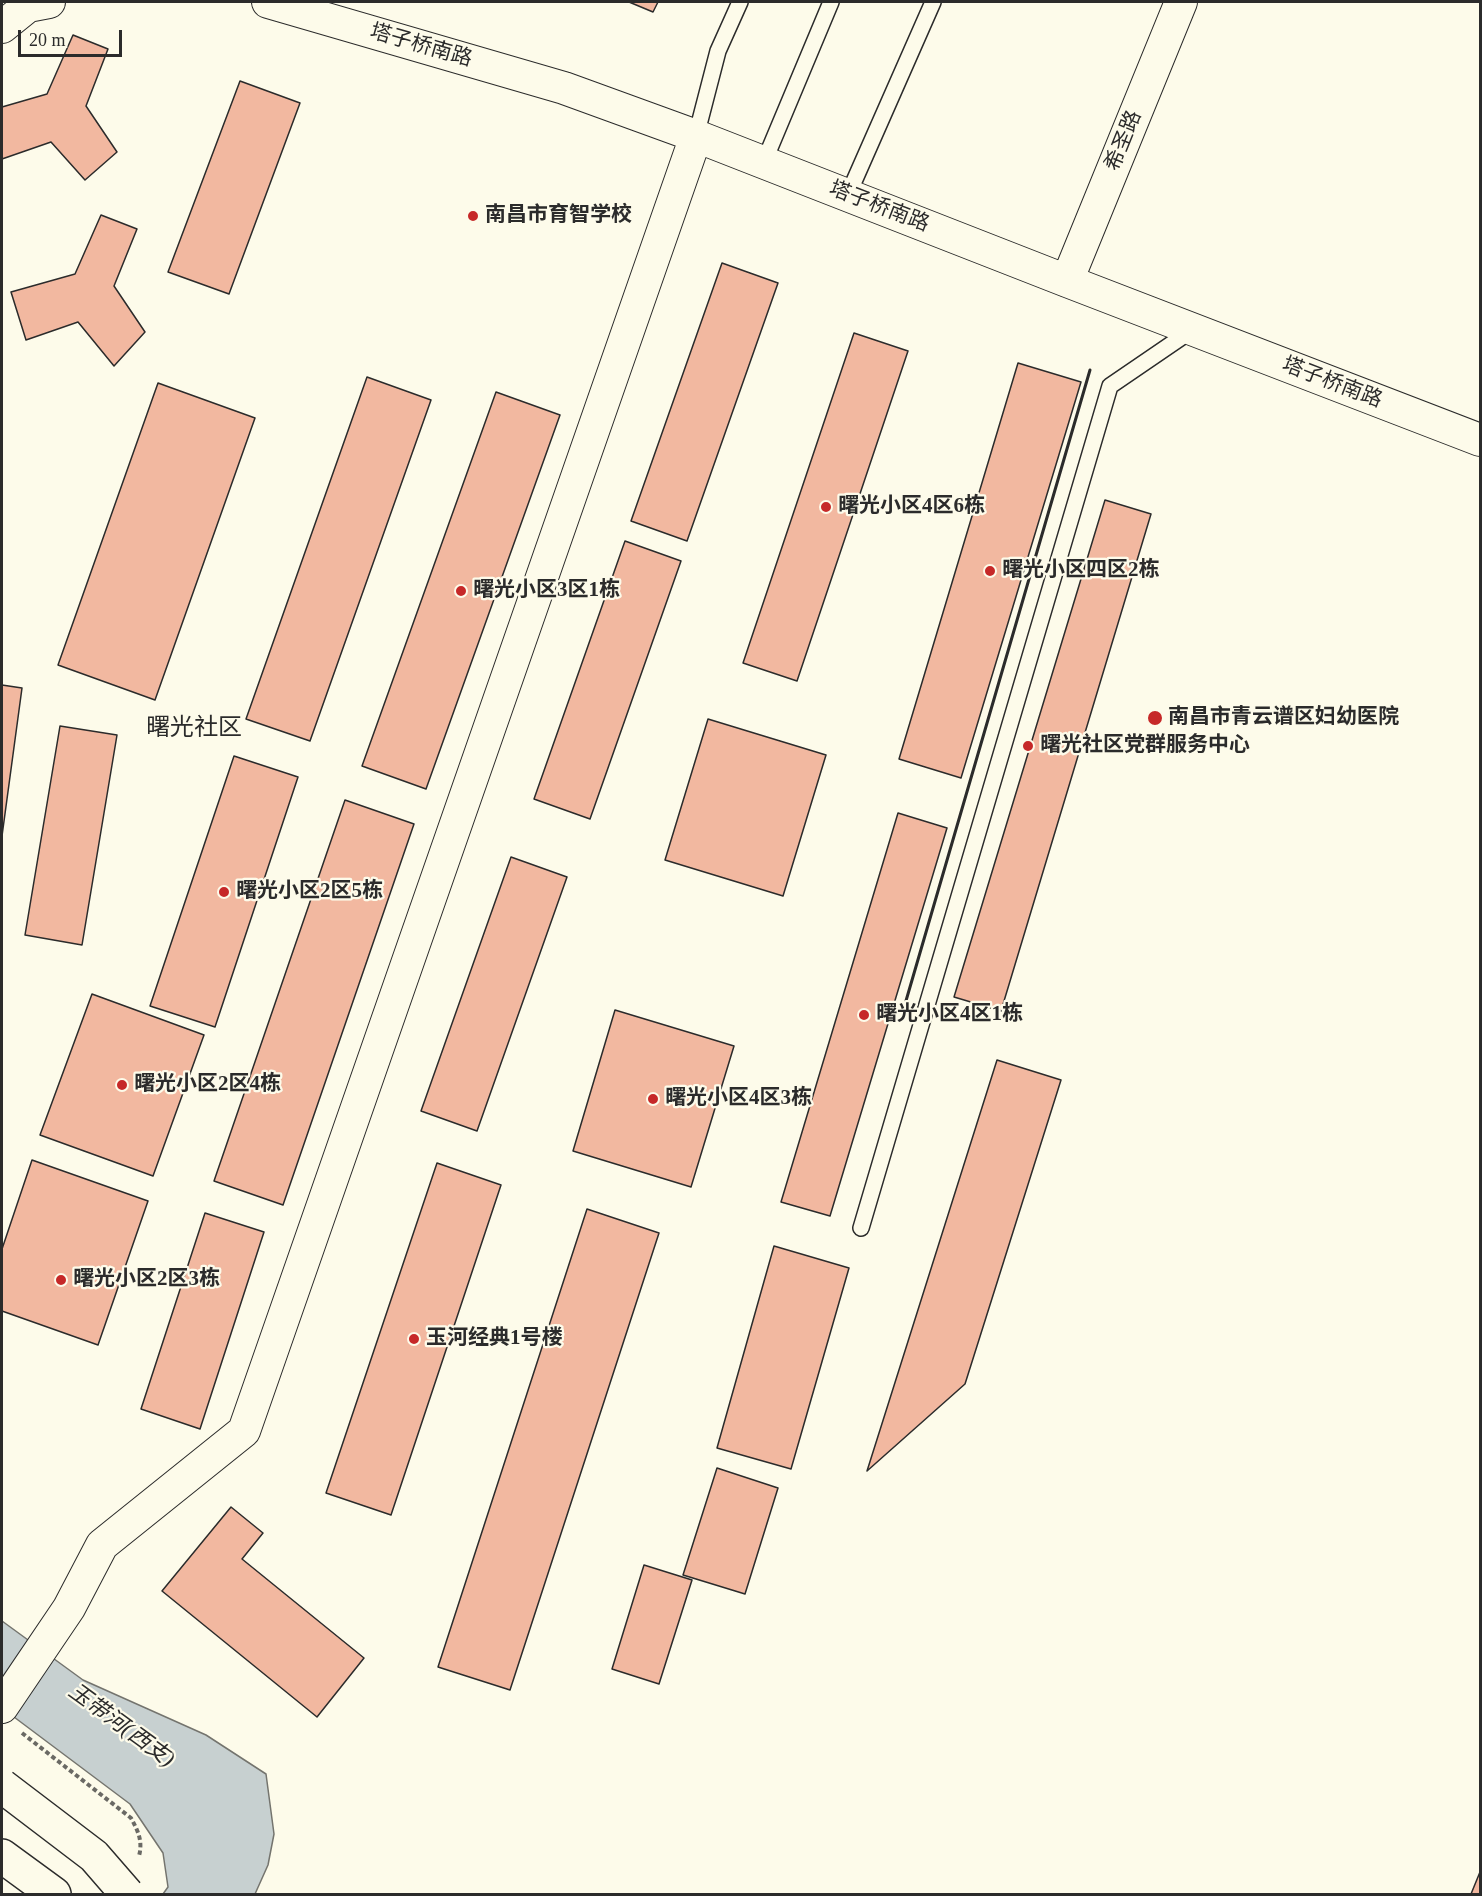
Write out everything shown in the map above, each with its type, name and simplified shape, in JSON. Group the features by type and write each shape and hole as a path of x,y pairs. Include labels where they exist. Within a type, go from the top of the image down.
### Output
{"main road":[{"path":"2,1786 94,1856 131,1880"},
{"path":"2,1856 54,1894"},
{"path":"2,1878 23,1894"}],"street":[{"path":"2,27 28,6 49,2"},
{"name":"塔子桥南路","path":"268,2 564,88 764,162 1480,440"},
{"name":"希圣路","path":"1067,281 1181,2"},
{"path":"11,1719 102,1545 244,1431 696,136"}],"lane":[{"path":"696,136 718,51 740,2"},
{"path":"764,162 831,2"},
{"path":"848,195 933,2"},
{"path":"861,1228 1110,386 1192,330"}],"path":[{"path":"11,1719 131,1818 140,1834 141,1848 131,1880"}],"water":[{"name":"玉带河(西支)","path":"2,1621 83,1680 206,1735 266,1774 274,1834 268,1865 255,1894 163,1894 168,1887 163,1853 130,1804 2,1708"}],"building":[{"path":"629,2 658,2 653,12"},
{"path":"73,35 108,49 86,106 117,152 85,180 51,142 2,159 2,107 47,94"},
{"path":"240,81 300,103 229,294 168,272"},
{"path":"101,215 137,229 114,286 145,332 114,366 78,322 26,340 11,292 75,274"},
{"path":"722,263 778,283 687,541 631,521"},
{"name":"曙光小区4区6栋","path":"854,333 908,351 797,681 743,663"},
{"name":"曙光小区四区2栋","path":"1018,363 1081,382 961,778 899,759"},
{"path":"367,377 431,400 310,741 246,719"},
{"path":"158,383 255,418 155,700 58,665"},
{"name":"曙光小区3区1栋","path":"496,392 560,415 426,789 362,766"},
{"path":"1105,500 1151,514 1001,1011 954,997"},
{"path":"625,541 681,561 590,819 534,799"},
{"path":"2,685 22,688 2,836"},
{"path":"708,719 826,755 783,896 665,860"},
{"path":"60,726 117,735 82,945 25,935"},
{"name":"曙光小区2区5栋","path":"234,756 298,777 215,1027 150,1006"},
{"path":"345,800 414,824 283,1205 214,1181"},
{"name":"曙光小区4区1栋","path":"898,813 947,828 830,1216 781,1202"},
{"path":"511,857 567,877 477,1131 421,1111"},
{"name":"曙光小区2区4栋","path":"92,994 204,1035 153,1176 40,1135"},
{"name":"曙光小区4区3栋","path":"615,1010 734,1046 691,1187 573,1151"},
{"path":"997,1060 1061,1080 965,1384 867,1471"},
{"name":"曙光小区2区3栋","path":"32,1160 148,1201 98,1345 2,1311 2,1249"},
{"name":"玉河经典1号楼","path":"437,1163 501,1185 391,1515 326,1493"},
{"path":"587,1209 659,1233 510,1690 438,1667"},
{"path":"205,1213 264,1232 200,1429 141,1409"},
{"path":"774,1246 849,1268 791,1469 717,1448"},
{"path":"717,1468 778,1488 745,1594 683,1575"},
{"path":"231,1507 263,1533 242,1559 364,1658 317,1717 162,1591"},
{"path":"644,1565 692,1580 659,1684 612,1669"},
{"path":"1480,1872 1480,1894 1471,1894"}],"wall":[{"path":"903,1011 1090,370"}],"place":[{"name":"南昌市育智学校","path":"473,216"},
{"name":"曙光小区4区6栋","path":"826,507"},
{"name":"曙光小区四区2栋","path":"990,571"},
{"name":"曙光小区3区1栋","path":"461,591"},
{"name":"南昌市青云谱区妇幼医院","path":"1155,718"},
{"name":"曙光社区党群服务中心","path":"1028,746"},
{"name":"曙光小区2区5栋","path":"224,892"},
{"name":"曙光小区4区1栋","path":"864,1015"},
{"name":"曙光小区2区4栋","path":"122,1085"},
{"name":"曙光小区4区3栋","path":"653,1099"},
{"name":"曙光小区2区3栋","path":"61,1280"},
{"name":"玉河经典1号楼","path":"414,1339"}],"district":[{"name":"曙光社区","path":"194,729"}]}
